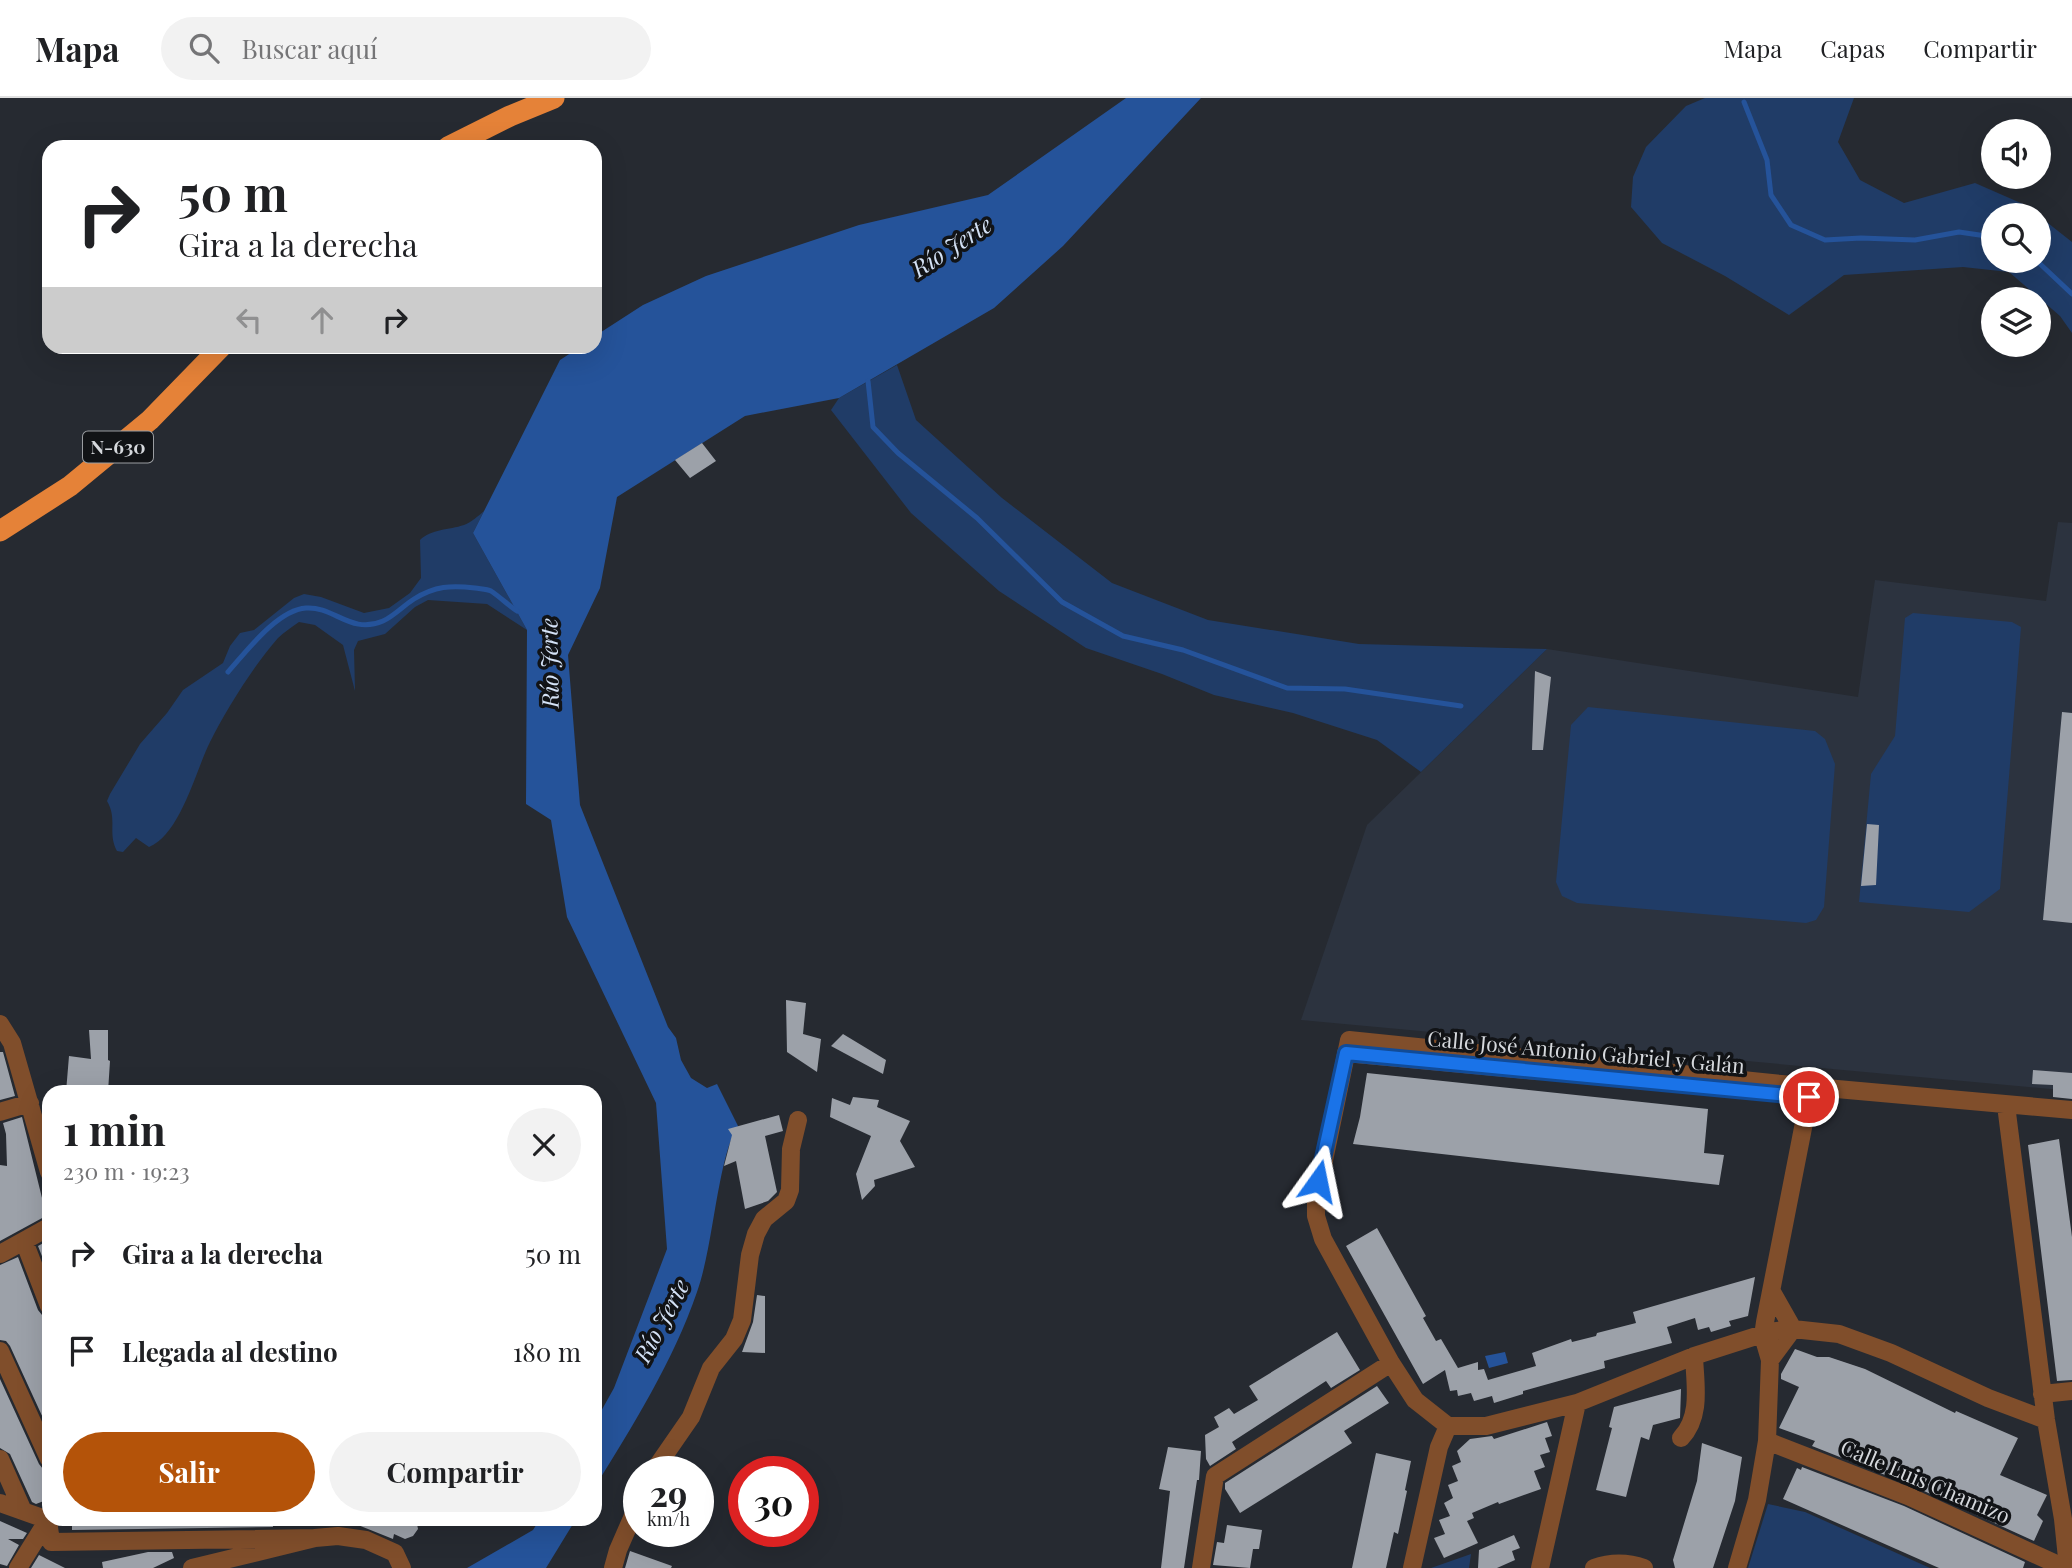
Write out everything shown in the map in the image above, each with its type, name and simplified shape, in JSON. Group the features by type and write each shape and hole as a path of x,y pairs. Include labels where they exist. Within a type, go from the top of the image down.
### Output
{"highway":[{"path":"462,140 554,98"},
{"name":"N-630","path":"0,531 70,486 150,420 214,354"}],"street":[{"path":"0,1024 12,1043 42,1147"},
{"name":"Calle José Antonio Gabriel y Galán","path":"1391,1363 1322,1239 1317,1216 1318,1181 1348,1046 2072,1119"},
{"path":"1737,1568 1757,1500 1767,1441 1770,1360 1763,1336 1810,1092"},
{"name":"Calle José Antonio Gabriel y Galán","path":"1810,1092 2072,1110"},
{"path":"0,1112 30,1103"},
{"path":"2007,1113 2042,1395 2063,1519 2066,1568"},
{"path":"664,1456 691,1417 711,1368 734,1339 742,1320 750,1255 756,1234 764,1219 786,1201 790,1190 791,1149 798,1120"},
{"path":"0,1254 42,1231"},
{"path":"24,1241 42,1288"},
{"path":"1772,1292 1793,1329"},
{"path":"1200,1568 1214,1476 1391,1363 1415,1400 1448,1426 1486,1426 1577,1403 1693,1356 1769,1332 1793,1329 1839,1334 1891,1353 1988,1398 2046,1420"},
{"path":"1770,1360 1793,1329"},
{"path":"0,1350 42,1443"},
{"path":"1681,1438 1690,1428 1695,1410 1693,1356"},
{"path":"2042,1395 2072,1391"},
{"path":"1540,1568 1577,1403"},
{"path":"1412,1568 1439,1447 1448,1426"},
{"name":"Calle Luis Chamizo","path":"1767,1441 1908,1496 2066,1568"},
{"path":"0,1460 23,1511"},
{"path":"0,1503 42,1517"},
{"path":"18,1568 45,1526"},
{"path":"50,1526 51,1542 338,1536 366,1540 399,1560"},
{"path":"192,1568 315,1538"},
{"path":"613,1568 623,1539"},
{"path":"598,1568 618,1550"},
{"path":"1594,1568 1608,1563 1633,1564 1644,1568"}],"shaded area":[{"path":"1705,98 1854,98 1838,142 1860,180 1904,203 1975,183 1981,186 1981,189 1989,189 2021,203 1981,203 1981,269 1963,267 1844,275 1789,315 1725,276 1662,243 1631,207 1633,177 1646,147 1686,106"},
{"path":"2051,225 2072,242 2072,333 2051,308 2051,287 2026,287 2010,273 2051,273"},
{"path":"897,365 916,420 1002,498 1112,583 1208,620 1359,644 1547,649 1421,772 1377,740 1293,713 1214,695 1086,648 999,591 911,513 831,410 839,398"},
{"path":"484,511 473,533 527,630 487,604 428,600 415,607 385,634 358,641 354,650 355,691 343,645 315,625 299,622 280,636 269,649 232,702 210,742 186,800 170,829 149,847 136,838 123,852 117,851 113,838 112,814 107,801 110,794 140,744 183,690 223,663 230,646 240,633 254,630 294,598 304,594 321,597 364,613 389,608 410,593 421,578 420,540 435,532 467,524"},
{"path":"2058,522 2072,523 2072,1091 1301,1020 1367,825 1547,649 1858,697 1875,580 2046,601"},
{"path":"1913,613 2012,622 2021,627 2000,889 1969,912 1859,902 1871,774 1895,736 1905,618"},
{"path":"1588,707 1815,731 1825,739 1835,764 1824,907 1816,920 1806,923 1577,903 1562,896 1556,882 1571,725"},
{"path":"1768,1504 1805,1512 1930,1568 1748,1568"},
{"path":"1471,1554 1469,1568 1431,1568"}],"water":[{"name":"Río Jerte","path":"1126,98 1201,98 1063,246 994,308 839,398 745,416 617,497 600,588 568,655 580,805 668,1027 676,1038 681,1060 691,1078 707,1088 717,1084 738,1126 725,1160 704,1267 687,1318 651,1392 602,1476 602,1409 614,1388 667,1249 656,1103 567,917 551,820 526,804 527,630 473,533 560,360 569,354 602,354 602,331 643,305 706,276 859,225 988,195"},
{"path":"1505,1352 1508,1363 1489,1368 1485,1356"},
{"path":"536,1526 572,1526 546,1568 467,1568"}],"building":[{"path":"702,443 716,461 690,478 675,460"},
{"path":"1535,671 1551,677 1543,750 1532,750"},
{"path":"2062,712 2072,713 2072,923 2043,920"},
{"path":"1867,824 1879,825 1876,885 1861,886"},
{"path":"786,1000 806,1003 803,1034 821,1039 817,1072 787,1052"},
{"path":"89,1030 108,1030 108,1085 67,1085 69,1056 91,1059"},
{"path":"843,1034 886,1060 883,1074 831,1046"},
{"path":"0,1052 3,1052 15,1096 0,1100"},
{"path":"2033,1070 2072,1073 2072,1099 2053,1097 2053,1085 2032,1084"},
{"path":"1367,1073 1708,1109 1704,1153 1724,1155 1719,1185 1353,1144"},
{"path":"853,1097 879,1100 877,1107 910,1121 900,1141 915,1167 874,1180 875,1186 862,1200 856,1174 871,1136 830,1117 832,1098 850,1105"},
{"path":"779,1115 783,1131 765,1136 777,1192 768,1201 745,1209 736,1161 724,1166 732,1135 728,1129"},
{"path":"22,1117 42,1198 42,1218 0,1241 0,1165 7,1166 3,1123"},
{"path":"2059,1139 2072,1237 2072,1380 2057,1381 2028,1145"},
{"path":"1377,1228 1426,1316 1423,1318 1436,1341 1441,1339 1458,1368 1478,1362 1478,1370 1484,1369 1488,1380 1536,1366 1532,1353 1571,1339 1572,1342 1636,1323 1633,1312 1755,1277 1748,1316 1729,1321 1731,1326 1711,1332 1709,1327 1698,1330 1695,1318 1667,1327 1672,1343 1604,1361 1605,1368 1523,1391 1523,1394 1494,1403 1492,1396 1474,1401 1471,1393 1458,1396 1457,1390 1450,1391 1445,1370 1423,1384 1346,1246"},
{"path":"18,1257 42,1315 42,1416 10,1346 6,1341 0,1340 0,1265"},
{"path":"757,1295 765,1296 765,1353 742,1352 753,1322"},
{"path":"1337,1332 1360,1370 1331,1388 1326,1381 1232,1442 1236,1449 1210,1466 1206,1459 1205,1435 1219,1427 1214,1417 1229,1408 1234,1414 1258,1400 1249,1386"},
{"path":"1795,1349 1865,1369 1955,1413 1956,1411 2018,1438 2000,1475 2047,1495 2037,1515 2043,1521 2034,1541 1913,1486 1812,1446 1815,1441 1779,1428 1799,1387 1781,1379 1781,1374"},
{"path":"0,1379 42,1468 42,1502 36,1504 32,1502 10,1454 0,1448"},
{"path":"1377,1386 1389,1403 1344,1431 1352,1443 1240,1513 1225,1489 1225,1483"},
{"path":"1681,1389 1680,1418 1653,1425 1649,1440 1641,1437 1626,1497 1596,1490 1612,1428 1609,1427 1614,1407"},
{"path":"1547,1422 1552,1436 1545,1438 1550,1452 1540,1455 1545,1467 1534,1471 1541,1489 1472,1513 1474,1518 1467,1521 1478,1543 1444,1558 1434,1538 1445,1534 1439,1520 1450,1516 1444,1503 1453,1498 1448,1485 1458,1481 1452,1466 1461,1462 1457,1451 1470,1439 1492,1436 1494,1439"},
{"path":"1702,1443 1742,1457 1735,1501 1713,1568 1675,1568 1673,1560 1697,1481"},
{"path":"1168,1447 1201,1451 1199,1480 1184,1568 1161,1568 1170,1491 1159,1489"},
{"path":"1376,1453 1411,1461 1405,1490 1407,1491 1398,1534 1394,1532 1386,1568 1352,1568"},
{"path":"1802,1467 1904,1506 2025,1562 2023,1568 1939,1568 1783,1499 1797,1468 1801,1470"},
{"path":"0,1521 27,1533 23,1539 8,1539 19,1545 7,1566 0,1564"},
{"path":"1227,1525 1262,1530 1259,1549 1253,1549 1250,1568 1213,1565 1217,1542 1224,1543"},
{"path":"72,1526 273,1527 72,1530"},
{"path":"360,1526 417,1526 413,1536 405,1539 394,1534 393,1539"},
{"path":"1514,1535 1520,1548 1512,1551 1515,1560 1497,1568 1478,1568 1479,1550"},
{"path":"630,1551 672,1566 625,1568"},
{"path":"148,1552 172,1552 174,1558 153,1568 103,1568 102,1562"},
{"path":"39,1555 65,1568 31,1568"}],"waterway":[{"path":"1744,102 1767,160 1771,195 1791,225 1825,240 1915,240 1959,232 1981,235"},
{"path":"2050,273 2072,294"},
{"path":"868,381 873,427 898,453 977,518 1062,602 1123,636 1183,650 1287,688 1345,689 1461,706"},
{"path":"228,672 273,624 284,616 306,608 325,611 352,623 372,624 387,619 429,591 458,587 489,590 517,611"}],"route":[{"path":"1318,1181 1346,1053 1809,1097"}]}
